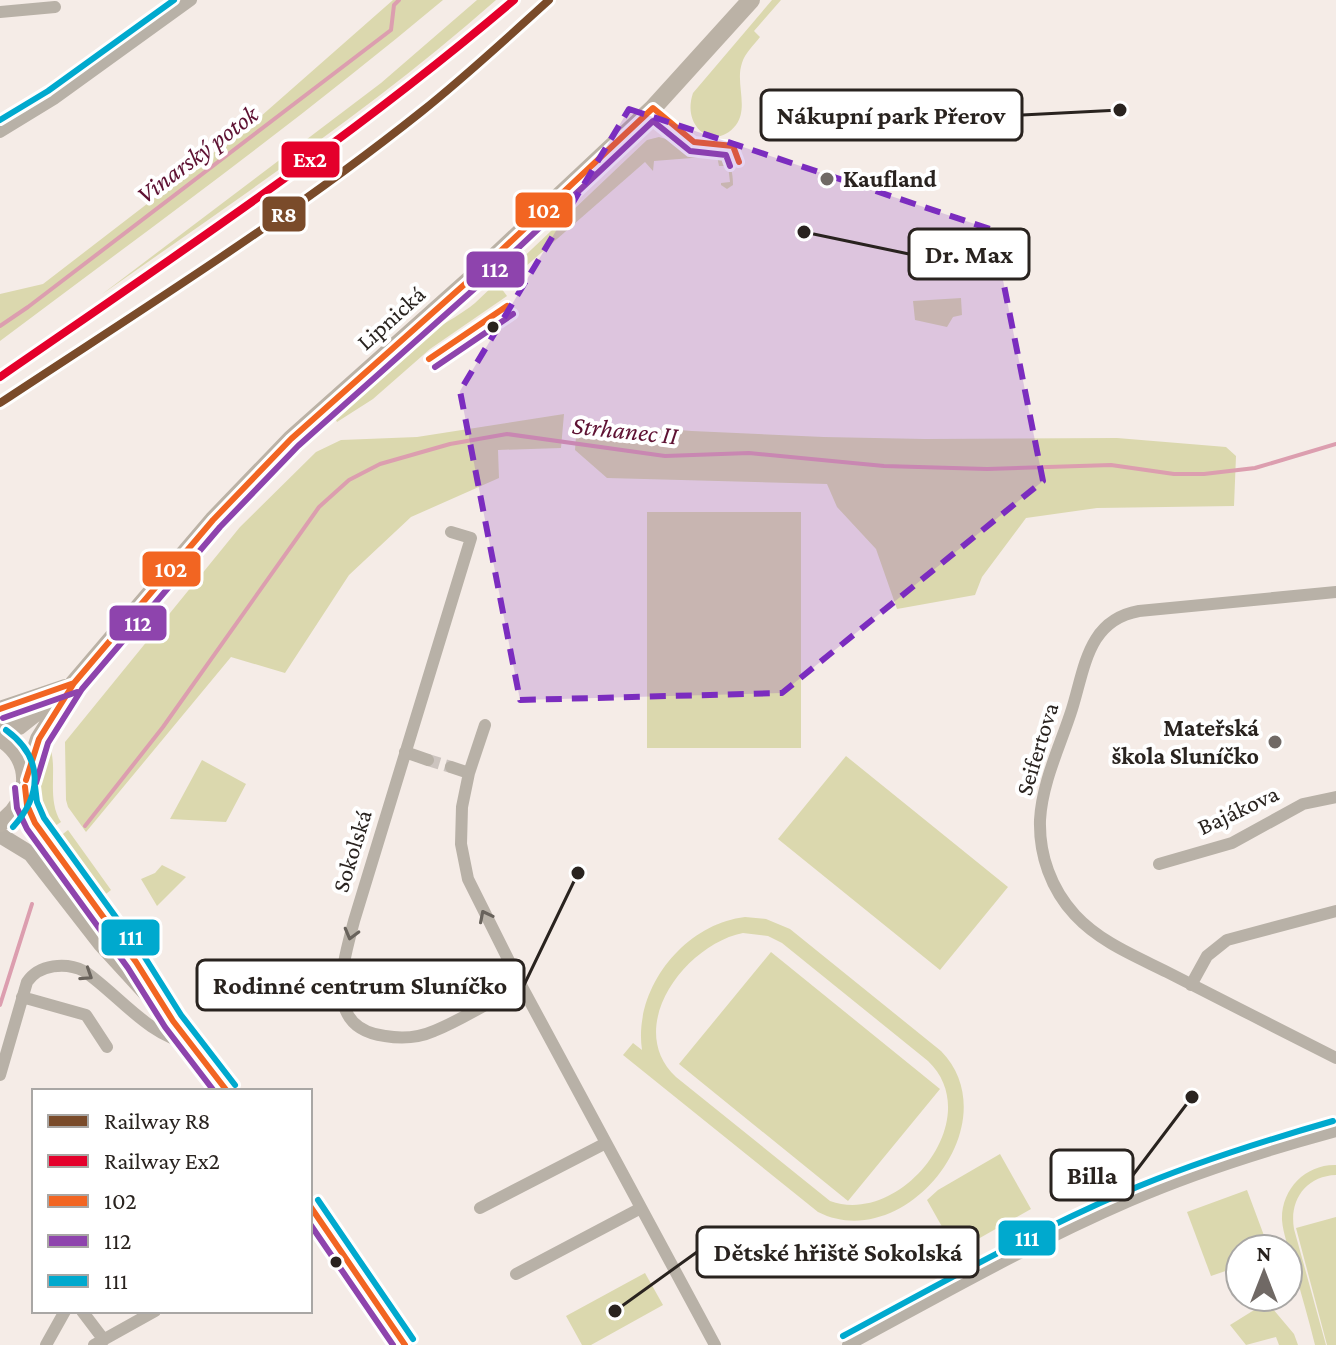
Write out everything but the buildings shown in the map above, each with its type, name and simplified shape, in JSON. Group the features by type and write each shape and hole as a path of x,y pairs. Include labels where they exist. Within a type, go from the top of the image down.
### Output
{"main road":[{"name":"Lipnická","path":"0,823 17,809 39,739 74,683 177,560 275,454 562,195 653,108 751,0"},
{"name":"Lipnická","path":"0,735 27,720 74,683"},
{"path":"0,735 19,756 26,784"}],"street":[{"path":"0,132 54,99 191,0"},
{"path":"0,12 55,7"},
{"name":"Sokolská","path":"451,532 471,538 344,960 342,993 348,1015 357,1027 388,1037 417,1037 441,1028 521,985"},
{"name":"Seifertova","path":"1336,592 1131,613 1108,624 1092,644 1044,792 1041,834 1046,866 1061,898 1090,930 1128,954 1336,1058"},
{"path":"0,709 74,683"},
{"path":"485,725 469,773 460,826 465,869 474,894 715,1345"},
{"path":"405,752 428,760"},
{"path":"451,767 469,773"},
{"path":"26,784 27,805 35,823 143,972 173,1021"},
{"name":"Bajákova","path":"1159,864 1232,843 1303,804 1336,797"},
{"path":"0,835 31,854 101,944 173,1021 225,1089"},
{"path":"1191,985 1207,956 1227,940 1336,911"},
{"path":"0,1075 29,978 52,967 73,966 88,974 156,1030 171,1040 191,1044"},
{"path":"23,994 86,1015 107,1047"},
{"path":"848,1345 1009,1258 1111,1209 1223,1165 1336,1131"},
{"path":"480,1208 606,1143"},
{"path":"516,1274 641,1208"},
{"path":"312,1209 405,1345"},
{"path":"46,1345 64,1313"},
{"path":"83,1313 99,1342 151,1313"}],"highlighted area":[{"path":"629,109 993,230 1043,481 782,693 520,700 460,391"}],"shaded area":[{"path":"393,0 443,0 279,131 0,341 0,294 43,284 260,117"},
{"path":"477,0 496,0 352,116 101,295 381,83"},
{"path":"772,0 781,0 754,31 760,37 742,63 740,118 728,133 710,136 696,126 692,117 693,93"},
{"path":"659,137 673,141 690,155 720,154 731,168 733,185 727,189 721,185 730,182 728,166 719,166 717,156 654,161 653,171 645,162 501,288 507,296 430,349 373,399 337,422 335,418 408,352 475,303 647,140"},
{"path":"961,298 962,315 953,317 947,327 915,320 913,301"},
{"path":"564,414 561,448 498,450 499,478 411,517 349,575 285,673 231,657 86,832 66,800 65,742 240,527 316,452 341,440 417,437"},
{"path":"577,422 824,437 1117,438 1226,447 1236,456 1234,506 1097,508 1026,518 982,577 975,595 897,609 876,549 837,507 827,484 607,478 575,450"},
{"path":"647,512 801,512 801,748 647,748"},
{"path":"45,740 52,757 54,801 61,822 46,832 34,796 37,766"},
{"path":"846,756 1008,887 940,970 778,839"},
{"path":"202,760 246,784 226,822 170,819"},
{"path":"68,830 111,890 102,897 54,841"},
{"path":"162,865 186,877 157,906 141,879 155,873"},
{"path":"745,917 766,919 790,929 941,1051 959,1080 964,1113 956,1145 938,1175 914,1199 884,1216 851,1221 818,1212 623,1055 633,1043 642,1050 641,1027 646,1004 667,963 702,932 723,922","holes":["743,933 768,936 782,943 928,1061 944,1084 948,1111 942,1137 928,1162 908,1183 884,1198 857,1205 830,1201 676,1077 661,1057 656,1035 659,1012 668,990 683,970 701,953 722,940"]},
{"path":"771,952 940,1089 848,1201 679,1064"},
{"path":"1000,1154 1031,1209 964,1247 954,1248 927,1200 938,1190"},
{"path":"1336,1165 1336,1175 1325,1176 1308,1185 1294,1208 1295,1233 1285,1233 1283,1209 1291,1189 1305,1174"},
{"path":"1247,1190 1263,1233 1224,1233 1224,1272 1211,1276 1187,1212"},
{"path":"1336,1217 1336,1345 1327,1345 1304,1258 1304,1233 1297,1233 1296,1228"},
{"path":"1304,1265 1326,1345 1315,1345 1304,1304"},
{"path":"645,1273 663,1305 591,1345 582,1345 566,1316"},
{"path":"1249,1313 1276,1313 1294,1334 1298,1345 1279,1345 1276,1337 1246,1345 1230,1325"}],"waterway":[{"name":"Vinarský potok","path":"0,326 391,30 394,5 399,0"},
{"name":"Strhanec II","path":"85,826 163,727 319,507 349,480 380,464 450,444 507,434 665,456 749,453 884,466 987,469 1111,465 1174,474 1255,468 1336,444"},
{"name":"Strhanec II","path":"0,1005 32,904"}],"tunnel":[{"path":"428,760 451,767"}],"rail line":[{"name":"Ex2","path":"0,377 326,148 514,0"},
{"name":"R8","path":"0,403 319,189 437,99 549,0"}],"transit line":[{"name":"111","path":"0,120 48,91 174,0"},
{"name":"102","path":"26,780 39,739 74,683 213,520 291,439 475,275 653,108 694,142 733,146 739,162"},
{"name":"112","path":"36,783 48,743 82,689 220,527 298,446 482,282 653,121 690,151 726,155 730,166"},
{"name":"102","path":"429,359 507,306"},
{"name":"112","path":"435,367 513,314"},
{"name":"102","path":"0,709 74,683"},
{"name":"112","path":"3,718 77,692"},
{"name":"111","path":"6,730 27,752 35,776 30,802 13,827"},
{"name":"111","path":"35,786 37,802 44,818 144,956 181,1015 235,1085"},
{"name":"102","path":"25,787 27,805 35,823 136,962 173,1021 225,1089"},
{"name":"112","path":"15,788 17,808 27,829 128,968 165,1027 212,1089"},
{"name":"111","path":"843,1336 1018,1243 1125,1192 1228,1153 1333,1121"},
{"name":"111","path":"318,1200 413,1339"},
{"name":"102","path":"312,1209 405,1345"},
{"name":"112","path":"312,1227 393,1345"}],"place":[{"name":"Nákupní park Přerov","path":"1120,110"},
{"name":"Kaufland","path":"827,179"},
{"name":"Dr. Max","path":"804,232"},
{"name":"Mateřská škola Sluníčko","path":"1275,742"},
{"name":"Rodinné centrum Sluníčko","path":"578,873"},
{"name":"Billa","path":"1192,1097"},
{"name":"Dětské hřiště Sokolská","path":"615,1311"}]}
